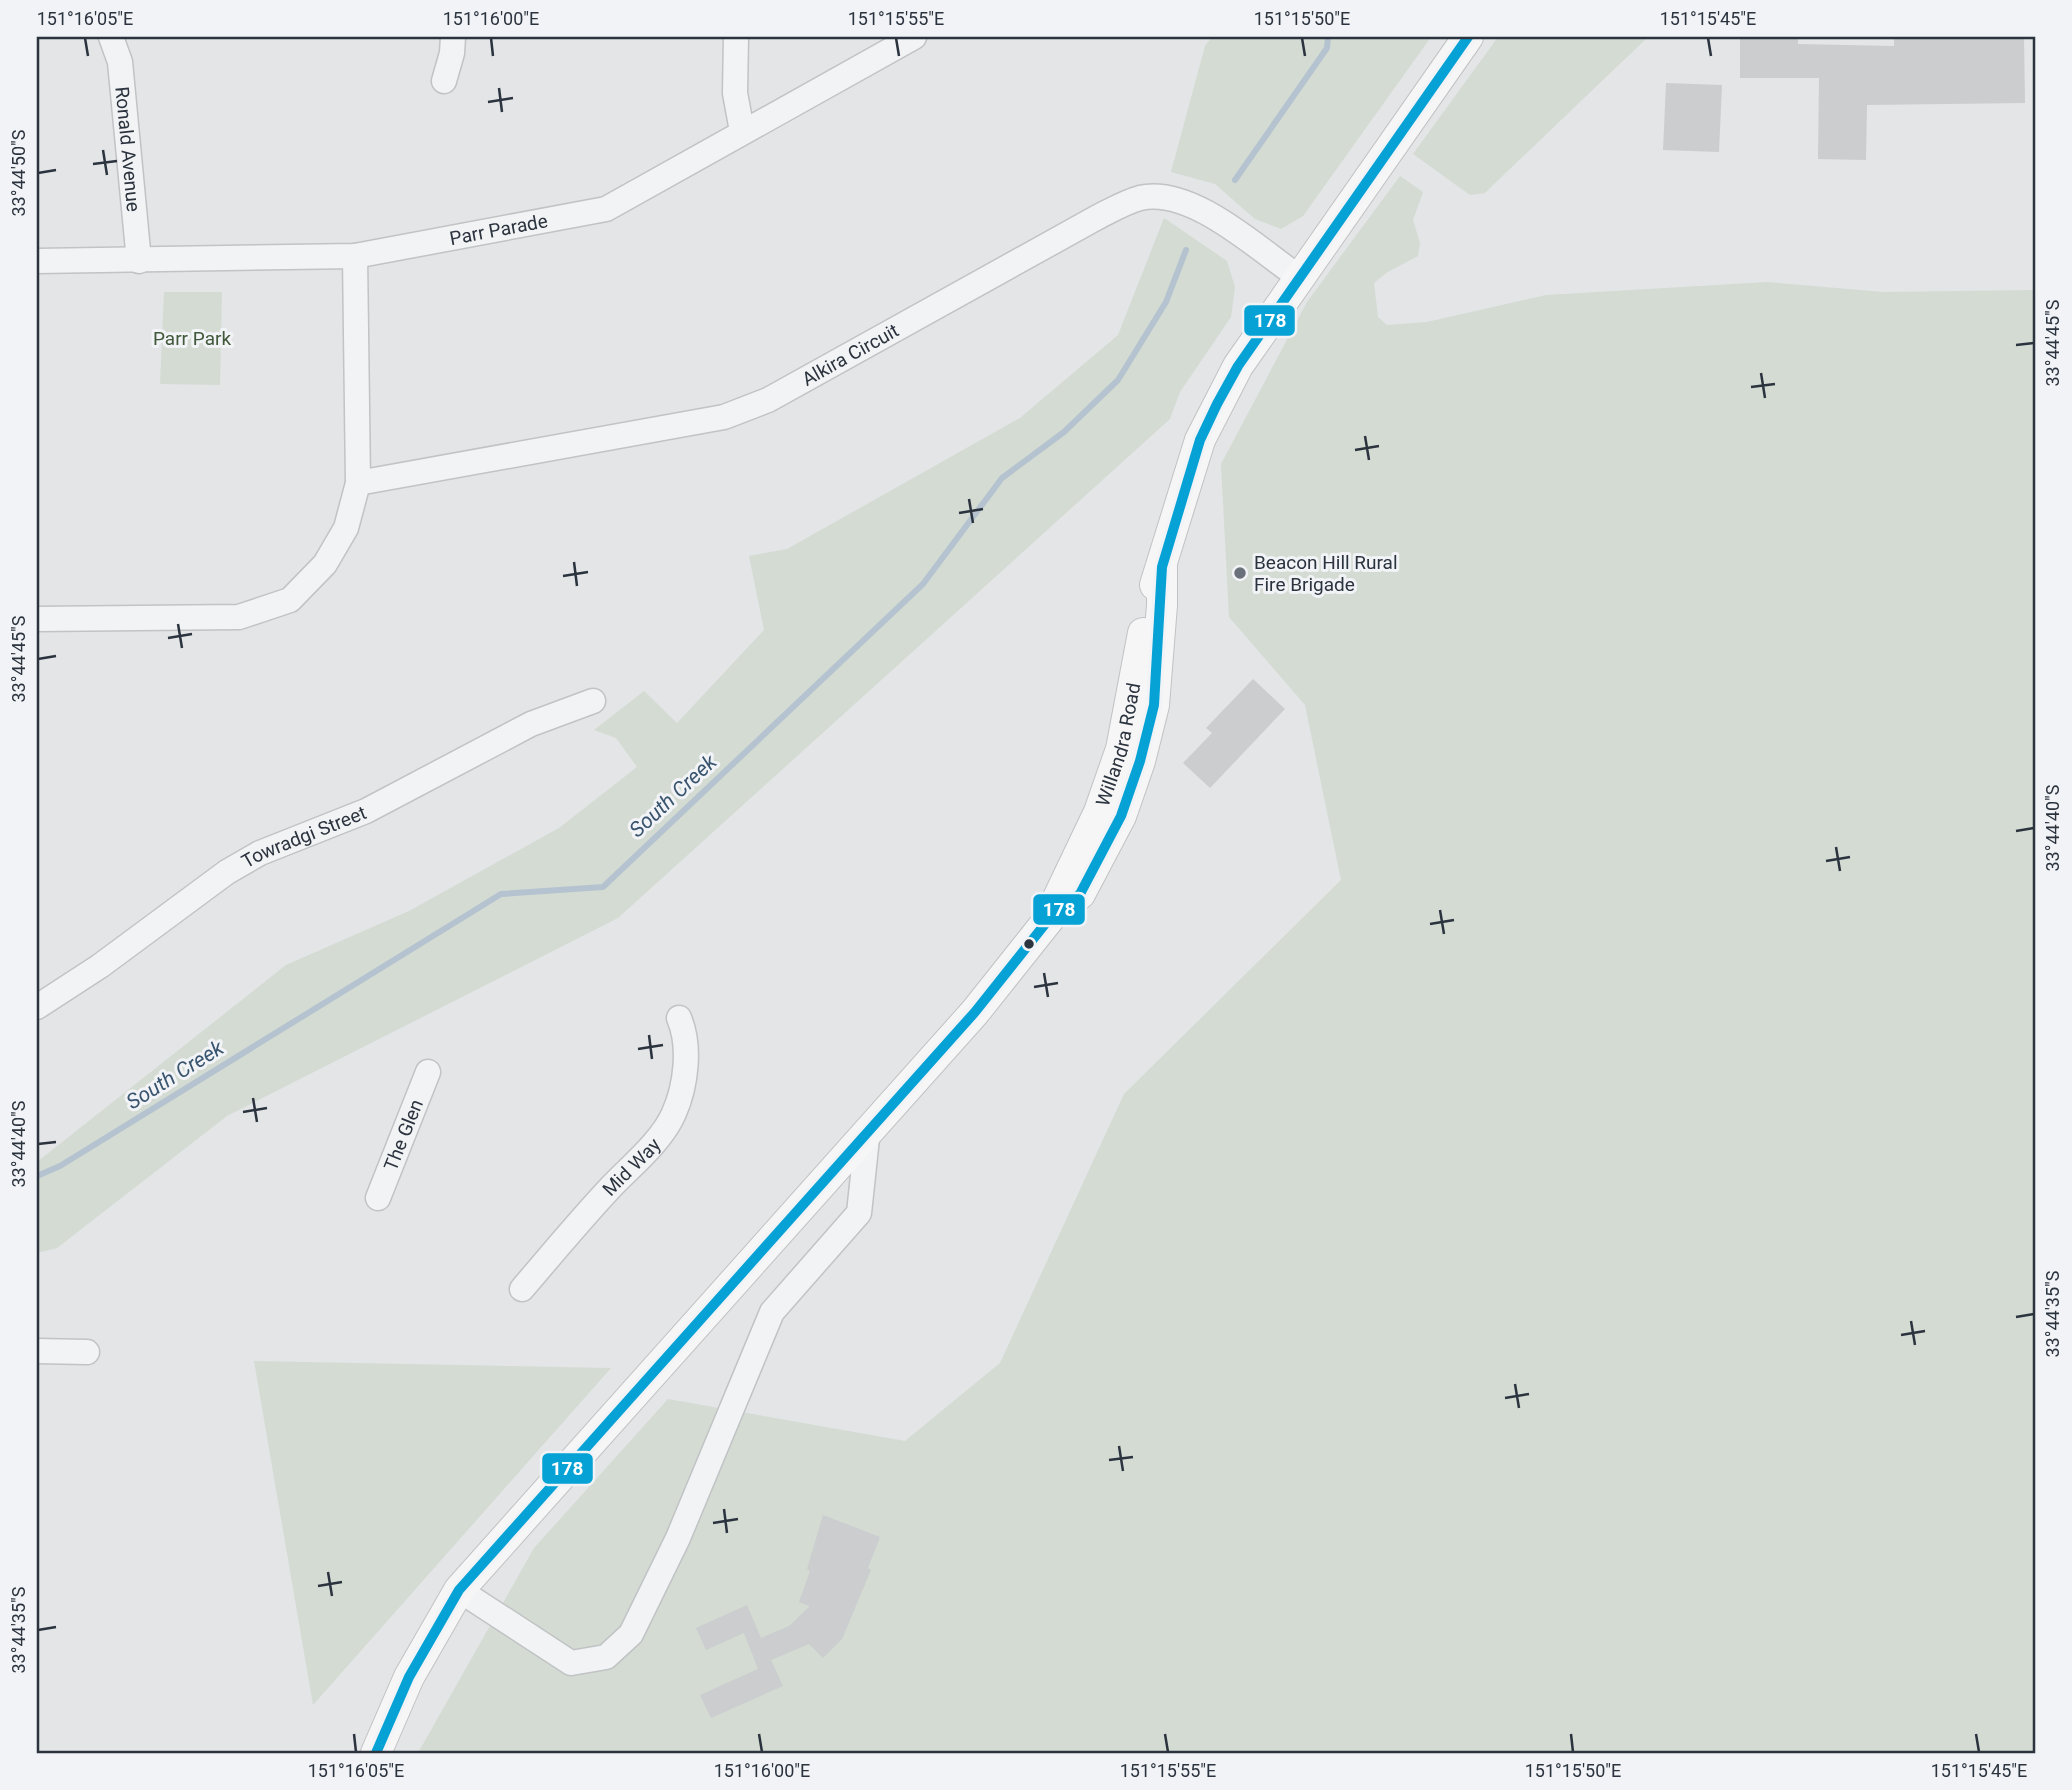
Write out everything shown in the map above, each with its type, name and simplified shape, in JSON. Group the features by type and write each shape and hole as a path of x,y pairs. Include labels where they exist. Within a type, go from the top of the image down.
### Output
{"main road":[{"name":"Willandra Road","path":"376,1753 409,1677 459,1590 975,1012 1053,914 1080,894 1121,816 1140,761 1155,695 1162,567 1200,440 1238,366 1468,37"}],"street":[{"name":"Ronald Avenue","path":"111,37 120,62 139,261"},
{"path":"444,81 452,53 453,37"},
{"path":"736,37 735,93 742,131"},
{"name":"Parr Parade","path":"37,261 355,257 606,209 914,37"},
{"name":"Alkira Circuit","path":"358,483 724,417 768,400 1096,218 1139,198 1166,197 1200,208 1300,278"},
{"path":"37,619 239,617 290,600 325,564 346,528 358,483 355,257"},
{"name":"Towradgi Street","path":"37,1007 100,967 227,872 249,859 366,811 531,724 593,701"},
{"name":"Mid Way","path":"522,1289 579,1221 661,1134 673,1115 682,1089 685,1059 685,1036 679,1018"},
{"name":"The Glen","path":"378,1198 428,1072"},
{"path":"459,1590 570,1663 606,1657 631,1634 678,1538 772,1312 859,1213 868,1129"},
{"path":"37,1351 87,1352"}],"green space":[{"path":"1212,37 1431,37 1303,216 1281,229 1255,219 1215,184 1171,172 1205,46"},
{"path":"1498,37 1648,37 1485,193 1470,195 1413,154"},
{"path":"1400,176 1423,192 1413,220 1420,243 1418,256 1386,273 1374,283 1378,317 1387,325 1427,322 1546,295 1767,282 1883,292 2035,290 2035,1753 418,1753 534,1548 668,1399 905,1441 1000,1363 1124,1094 1341,880 1305,705 1229,617 1221,464 1307,302"},
{"path":"1164,218 1227,261 1235,287 1231,317 1180,392 1170,419 618,918 227,1116 57,1248 37,1253 37,1162 286,965 409,911 559,828 637,767 616,738 594,730 644,691 677,723 764,630 749,556 787,549 1020,418 1118,335"},
{"name":"Parr Park","path":"164,292 222,292 220,385 160,384"},
{"path":"254,1361 611,1368 313,1705"}],"building":[{"path":"1740,37 1798,37 1798,44 1894,46 1894,37 2024,37 2025,103 1867,105 1866,160 1818,159 1819,78 1740,78"},
{"path":"1666,83 1722,85 1719,152 1663,150"},
{"path":"1253,679 1285,709 1210,788 1183,763 1212,733 1206,728"},
{"path":"823,1515 880,1537 868,1568 871,1570 842,1639 823,1658 809,1644 771,1660 783,1686 711,1718 700,1695 758,1669 744,1633 706,1650 696,1628 747,1605 761,1638 789,1626 810,1606 799,1602 810,1571 807,1569"}],"waterway":[{"name":"South Creek","path":"1235,180 1327,48 1328,37"},
{"name":"South Creek","path":"37,1176 60,1166 501,894 603,887 923,584 1002,478 1064,432 1118,380 1166,302 1186,250"}],"transit line":[{"name":"178","path":"376,1753 409,1677 459,1590 975,1012 1053,914 1080,894 1121,816 1140,761 1154,705 1162,567 1200,440 1238,366 1468,37"}],"place":[{"name":"Beacon Hill Rural Fire Brigade","path":"1240,573"}]}
